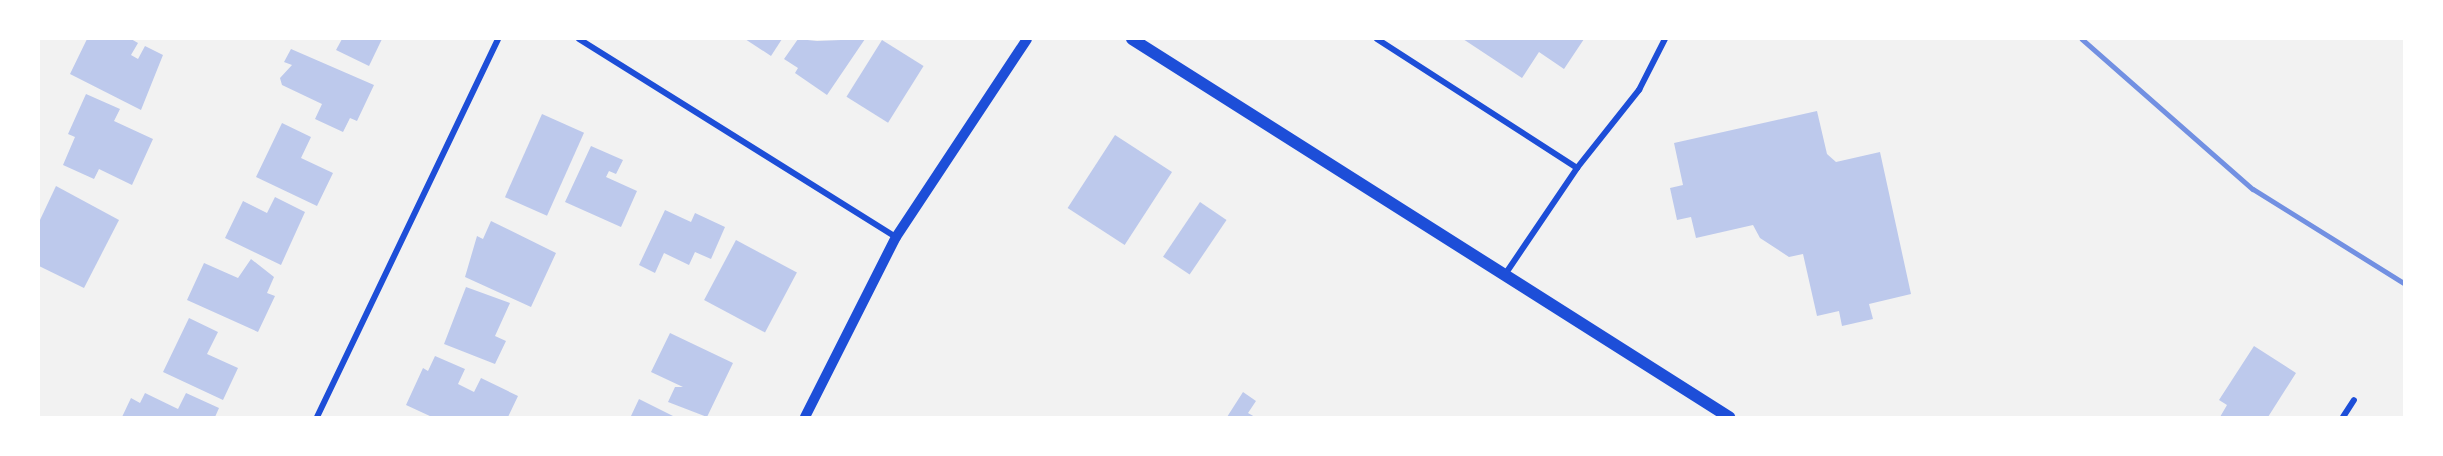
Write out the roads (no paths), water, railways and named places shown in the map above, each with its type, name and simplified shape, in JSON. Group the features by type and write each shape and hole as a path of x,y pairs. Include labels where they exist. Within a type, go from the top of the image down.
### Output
{"main road":[{"path":"1132,39 1506,273 1729,417"}],"street":[{"path":"317,417 498,39"},
{"path":"579,39 896,237"},
{"path":"805,417 896,237 1027,39"},
{"path":"1377,39 1577,168"},
{"path":"1506,273 1577,168 1639,90 1665,39"},
{"path":"2343,417 2355,400"}],"railway":[{"path":"2082,39 2253,189 2404,283"}]}
